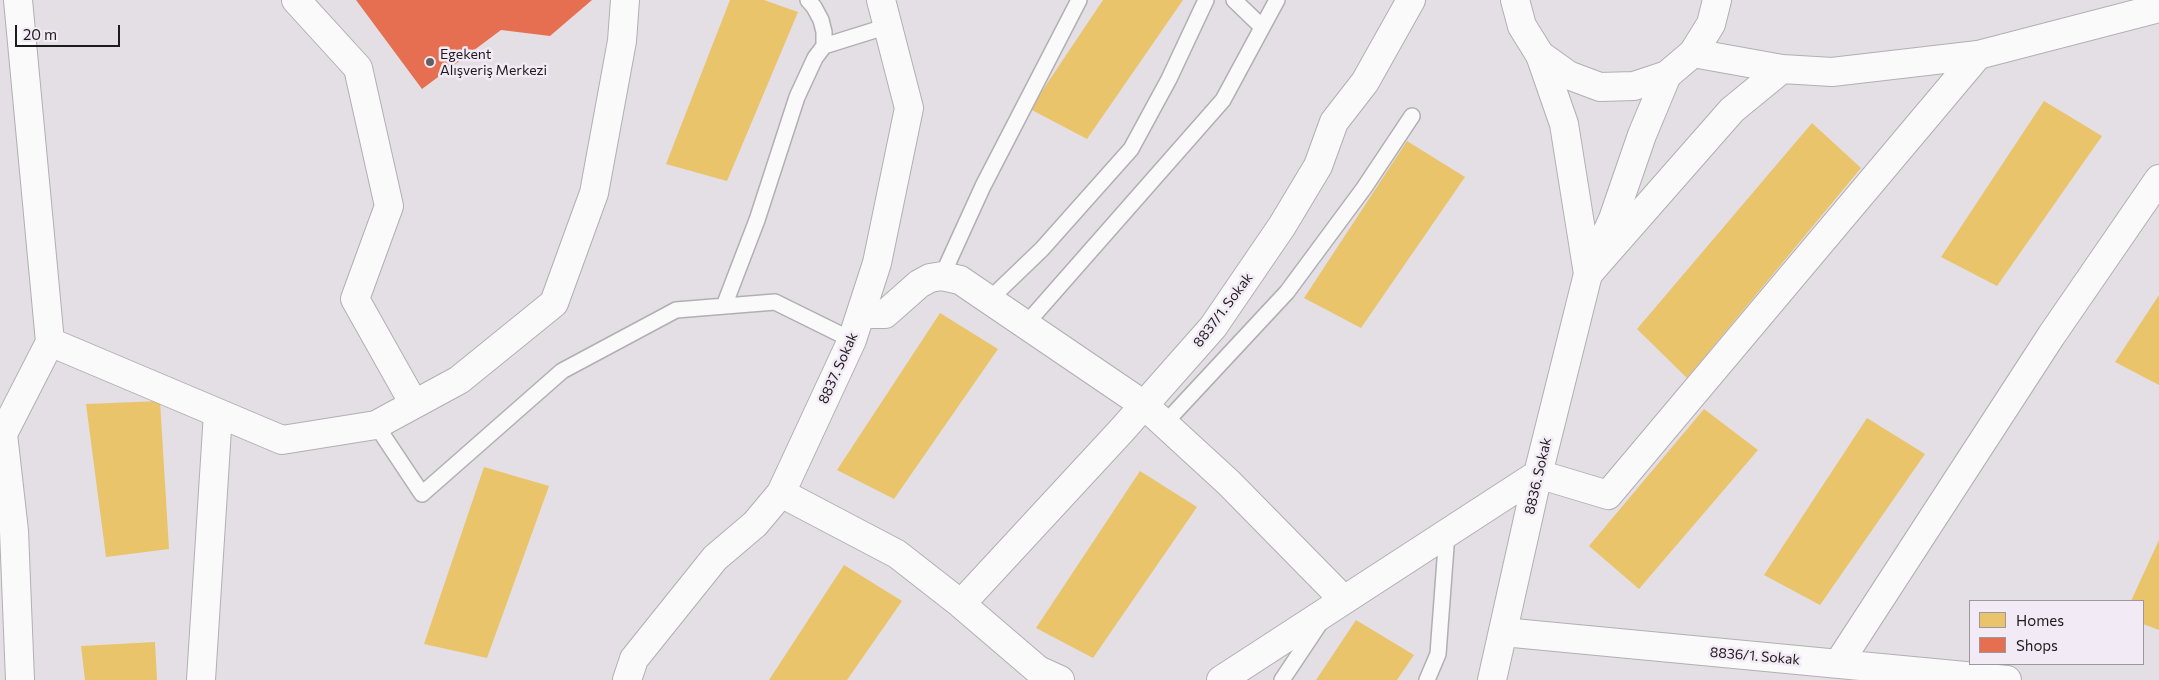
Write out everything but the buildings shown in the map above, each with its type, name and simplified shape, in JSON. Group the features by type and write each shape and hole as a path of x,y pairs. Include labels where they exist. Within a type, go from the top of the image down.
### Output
{"street":[{"path":"13,677 14,531 3,434 50,342 18,0"},
{"path":"296,0 358,68 389,206 355,299 414,404"},
{"path":"50,342 282,440 376,425 459,380 554,303 594,193 622,42 625,0"},
{"name":"8837. Sokak","path":"627,680 634,659 710,565 755,524 781,493 852,340 877,263 909,108 881,0"},
{"name":"8837/1. Sokak","path":"961,604 1213,328 1282,226 1318,166 1334,122 1365,82 1411,0"},
{"path":"1498,0 1522,26 1540,55 1564,124 1588,274"},
{"path":"1515,0 1522,26"},
{"path":"1540,55 1568,75 1600,86 1634,86 1666,74 1693,53 1711,24 1717,0"},
{"path":"1693,53 1782,69 1832,72 1978,55 2159,8"},
{"path":"1221,680 1538,474 1608,495 1978,55"},
{"path":"1588,274 1732,110 1782,69"},
{"path":"1588,274 1613,218 1666,74"},
{"path":"1838,664 2051,336 2159,179"},
{"name":"8836. Sokak","path":"1492,680 1538,474 1588,274"},
{"path":"862,311 868,314 885,314 920,284 930,278 942,276 960,280 1144,405 1165,423 1288,540 1336,605"},
{"path":"201,680 218,413"},
{"path":"781,493 897,554 961,604 1038,670 1060,680"},
{"name":"8836/1. Sokak","path":"1503,632 2008,680"}],"lane":[{"path":"808,0 821,20 824,32 824,46"},
{"path":"942,276 983,186 1079,0"},
{"path":"990,299 1042,249 1131,149 1169,79 1206,0"},
{"path":"1234,0 1262,26"},
{"path":"1026,324 1223,100 1277,0"},
{"path":"724,306 757,220 797,97 815,58 824,46 888,26"},
{"path":"1165,423 1288,292 1364,188 1412,116"},
{"path":"376,425 422,494 562,371 676,310 775,302 852,340"},
{"path":"1427,680 1438,654 1447,533"},
{"path":"1282,680 1336,605"}],"place":[{"name":"Egekent Alışveriş Merkezi","path":"430,62"}]}
